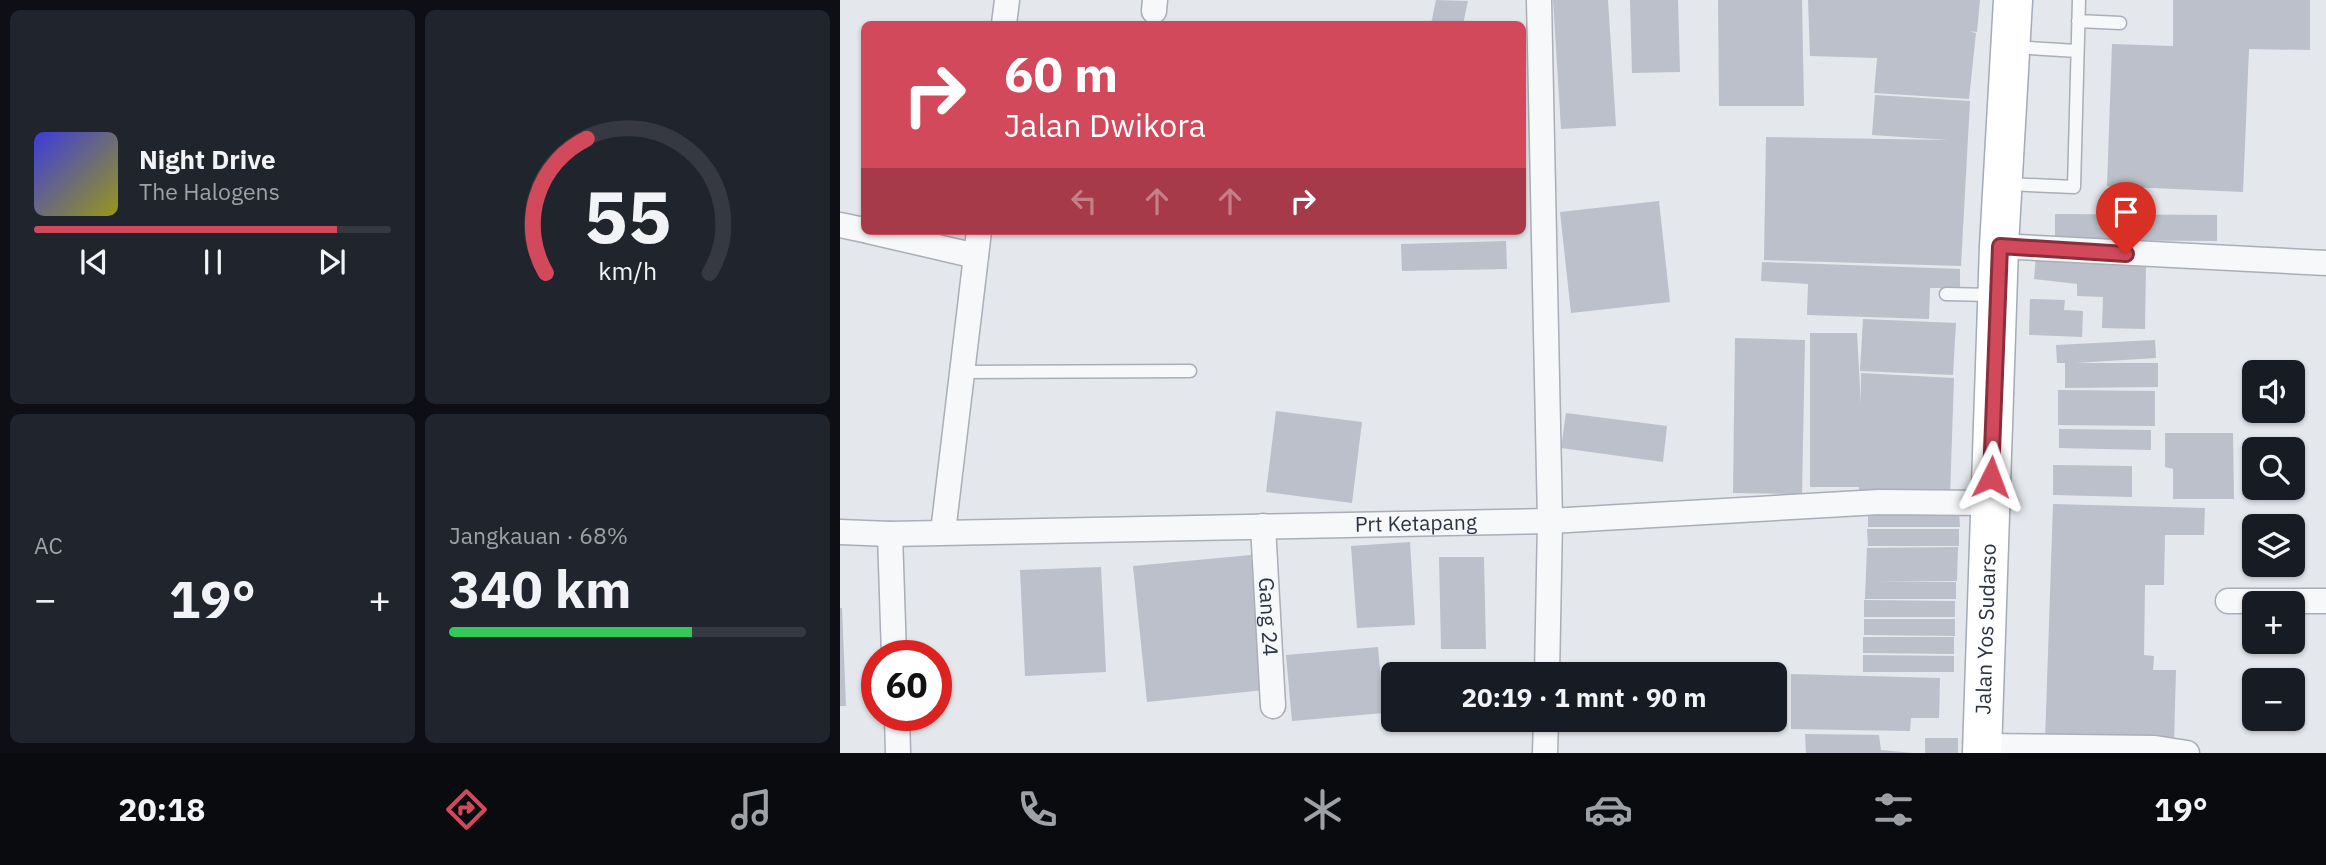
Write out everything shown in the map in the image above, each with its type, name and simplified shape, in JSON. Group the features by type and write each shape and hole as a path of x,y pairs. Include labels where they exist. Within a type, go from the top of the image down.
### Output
{"main road":[{"name":"Jalan Yos Sudarso","path":"1982,750 2000,246 2013,0"}],"street":[{"path":"1004,21 1007,0"},
{"path":"1539,0 1550,520 1547,662"},
{"path":"840,225 861,230"},
{"path":"884,235 976,256"},
{"path":"943,532 979,235"},
{"path":"2000,246 2326,263"},
{"name":"Prt Ketapang","path":"840,532 890,534 1550,520 1879,502 1990,503"},
{"name":"Gang 24","path":"1263,526 1273,706"},
{"path":"890,534 893,640"},
{"path":"2228,601 2326,601"},
{"path":"897,731 898,753"},
{"path":"1545,753 1546,732"},
{"path":"1982,750 2155,748 2187,753"}],"lane":[{"path":"2003,184 2074,187 2079,0"},
{"path":"2078,21 2120,23"},
{"path":"2010,47 2077,51"},
{"path":"1946,294 2000,295"},
{"path":"962,372 1190,371"}],"building":[{"path":"1436,0 1468,1 1464,21 1432,21"},
{"path":"1553,0 1608,0 1616,126 1561,129"},
{"path":"1630,0 1678,0 1680,72 1632,73"},
{"path":"1718,0 1802,0 1804,106 1719,106"},
{"path":"1808,0 1980,0 1977,32 1969,31 1976,33 1969,99 1874,93 1877,58 1810,56"},
{"path":"2173,0 2310,0 2310,50 2249,49 2243,192 2107,186 2112,44 2173,46"},
{"path":"1875,95 1970,101 1961,266 1764,260 1766,137 1948,140 1872,135"},
{"path":"1659,201 1670,302 1571,313 1560,212"},
{"path":"2055,214 2217,215 2217,241 2055,240"},
{"path":"1506,241 1507,269 1402,271 1401,244"},
{"path":"2036,256 2146,263 2145,329 2102,328 2103,297 2077,296 2077,284 2034,279"},
{"path":"1762,262 1960,269 1960,288 1930,288 1929,319 1807,315 1808,284 1761,281"},
{"path":"2030,299 2065,300 2064,310 2083,311 2082,337 2029,335"},
{"path":"1863,319 1956,323 1953,375 1860,371"},
{"path":"1810,333 1857,333 1861,404 1861,373 1954,378 1950,496 1859,493 1859,487 1810,487"},
{"path":"1735,338 1805,340 1802,494 1733,493"},
{"path":"2155,340 2156,358 2076,363 2158,363 2158,387 2065,388 2065,363 2057,363 2056,345"},
{"path":"2058,390 2155,391 2155,426 2058,425"},
{"path":"1276,411 1362,422 1352,503 1266,492"},
{"path":"1566,413 1667,426 1663,462 1561,448"},
{"path":"2059,429 2151,430 2151,450 2059,448"},
{"path":"2165,433 2233,433 2234,499 2173,499 2173,469 2165,467"},
{"path":"2053,465 2132,466 2132,497 2053,495"},
{"path":"2053,504 2205,508 2204,535 2165,535 2164,585 2145,585 2144,655 2154,656 2153,670 2176,670 2174,742 2045,742"},
{"path":"1868,511 1959,511 1960,527 1868,527"},
{"path":"1867,529 1959,529 1959,546 1868,546"},
{"path":"1410,542 1415,625 1357,628 1351,546"},
{"path":"1958,547 1957,581 1876,581 1956,582 1956,599 1865,599 1867,548"},
{"path":"1251,555 1265,690 1147,702 1133,566"},
{"path":"1439,557 1484,557 1486,649 1441,649"},
{"path":"1101,567 1106,672 1025,676 1020,570"},
{"path":"1864,600 1955,601 1955,617 1864,617"},
{"path":"842,608 846,706 840,706"},
{"path":"1864,619 1955,619 1955,636 1864,635"},
{"path":"1863,637 1954,637 1954,654 1863,653"},
{"path":"1378,647 1381,713 1292,721 1286,655"},
{"path":"1863,655 1954,656 1954,672 1863,672"},
{"path":"1791,674 1940,678 1939,718 1911,718 1910,731 1791,729"},
{"path":"1805,734 1879,735 1881,750 1913,753 1806,753"},
{"path":"1925,738 1958,738 1958,753 1925,753"}],"route":[{"path":"1991,477 2000,246 2126,254"}]}
